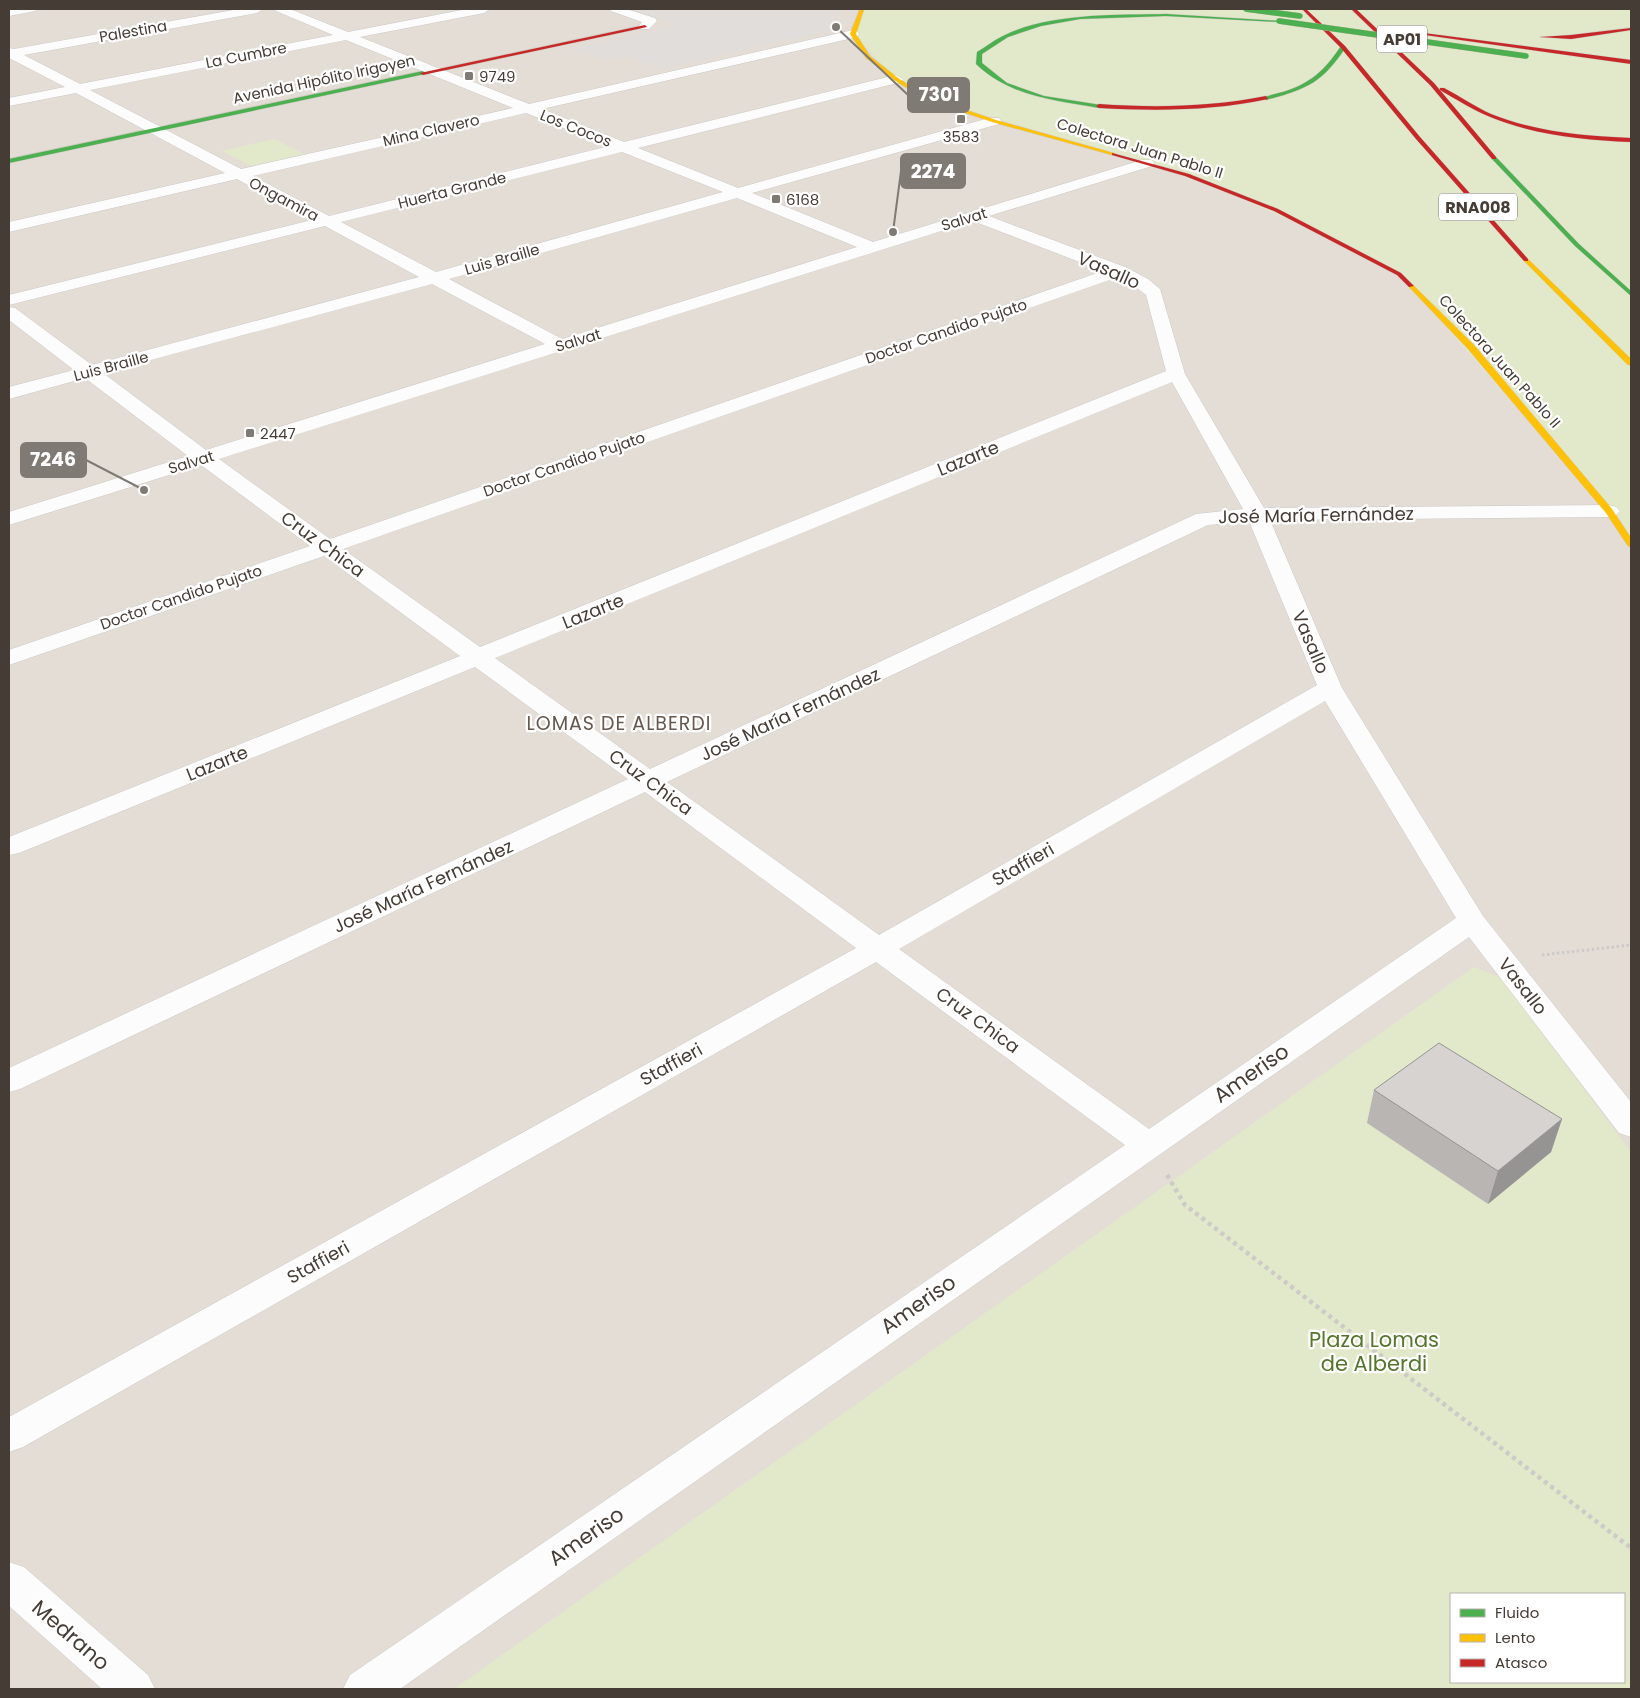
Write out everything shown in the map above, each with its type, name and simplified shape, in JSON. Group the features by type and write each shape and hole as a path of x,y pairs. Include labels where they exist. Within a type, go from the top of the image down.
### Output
{"main road":[{"path":"853,34 862,9"},
{"name":"AP01","path":"1189,9 1631,70"},
{"name":"AP01","path":"1246,9 1631,62"},
{"name":"RNA008","path":"1304,9 1343,47 1418,138 1520,255 1631,363"},
{"name":"RNA008","path":"1353,9 1432,84 1481,145 1577,245 1631,294"},
{"path":"1279,21 1157,14 1086,16 1006,35 989,44 979,53 979,64 986,74 1001,83 1021,91 1054,100 1095,106 1181,109 1229,105 1294,91 1326,73 1343,47"},
{"name":"Avenida Hipólito Irigoyen","path":"9,160 645,26"},
{"path":"1418,33 1520,38 1571,37 1631,29"},
{"name":"Colectora Juan Pablo II","path":"853,34 868,57 896,79 926,98 994,121 1187,174 1276,210 1399,274 1472,347 1609,511 1631,544"},
{"path":"1526,56 1615,72"},
{"path":"1432,84 1496,117 1528,127 1562,134 1631,140"}],"street":[{"path":"9,13 31,9"},
{"name":"Palestina","path":"9,53 257,9"},
{"name":"Los Cocos","path":"280,9 872,247"},
{"name":"La Cumbre","path":"9,102 484,9"},
{"path":"615,9 651,21 645,26"},
{"name":"Mina Clavero","path":"9,227 853,34"},
{"name":"Ongamira","path":"9,53 560,345"},
{"name":"Huerta Grande","path":"9,300 896,79"},
{"name":"Luis Braille","path":"9,394 434,278 994,121"},
{"name":"Salvat","path":"9,519 872,247 1147,163"},
{"name":"Vasallo","path":"974,216 1119,271 1142,283 1154,293 1176,374 1257,514 1330,688 1472,921 1631,1125"},
{"name":"Doctor Candido Pujato","path":"9,658 1119,271"},
{"name":"Cruz Chica","path":"9,312 204,458 1148,1144"},
{"name":"Lazarte","path":"9,847 1176,374"},
{"name":"José María Fernández","path":"9,1082 1204,519 1257,514 1609,511"},
{"name":"Staffieri","path":"9,1436 878,948 1330,688"},
{"name":"Ameriso","path":"365,1689 1472,921"},
{"name":"Medrano","path":"9,1580 133,1689"}],"path":[{"path":"1503,960 1631,945"},
{"path":"1148,1144 1185,1205 1631,1548"}],"shaded area":[{"path":"9,9 1631,9 1631,1689 9,1689"},
{"path":"633,9 839,9 827,31 662,68 625,56 605,60 571,49 680,25"}],"green space":[{"path":"862,9 1631,9 1631,544 1609,511 1399,274 1349,246 1187,175 926,98 896,79 853,34"},
{"path":"274,139 304,154 251,166 222,151"},
{"name":"Plaza Lomas de Alberdi","path":"1474,967 1501,978 1631,1152 1631,1689 454,1689"}],"building":[{"path":"1439,1043 1562,1119 1498,1171 1374,1090"}],"traffic: fast":[{"path":"1246,9 1300,16"},
{"path":"1099,106 1043,97 1005,84 979,64 979,53 1006,36 1040,25 1080,18 1166,15 1279,21"},
{"path":"1279,21 1526,56"},
{"path":"1266,98 1297,89 1312,82 1330,67 1343,47"},
{"path":"9,161 423,73"},
{"path":"1494,158 1577,245 1631,294"}],"traffic: slow":[{"path":"862,9 853,34 868,57 896,79 926,98 994,121 1114,154"},
{"path":"1526,260 1631,363"},
{"path":"1411,286 1471,347 1609,511 1631,544"}],"traffic: jam":[{"path":"1304,9 1343,47 1418,138 1526,260"},
{"path":"1353,9 1432,84 1494,158"},
{"path":"423,73 645,26"},
{"path":"1543,37 1571,37 1631,29"},
{"path":"1418,33 1631,62"},
{"path":"1442,89 1484,112 1524,127 1559,134 1631,140"},
{"path":"1099,106 1141,108 1204,107 1266,98"},
{"path":"1114,154 1187,175 1276,210 1399,274 1411,286"}],"place":[{"name":"7301","path":"836,27"},
{"name":"9749","path":"469,76"},
{"name":"3583","path":"961,119"},
{"name":"6168","path":"776,199"},
{"name":"2274","path":"893,232"},
{"name":"2447","path":"250,433"},
{"name":"7246","path":"144,490"}],"district":[{"name":"LOMAS DE ALBERDI","path":"619,723"}]}
